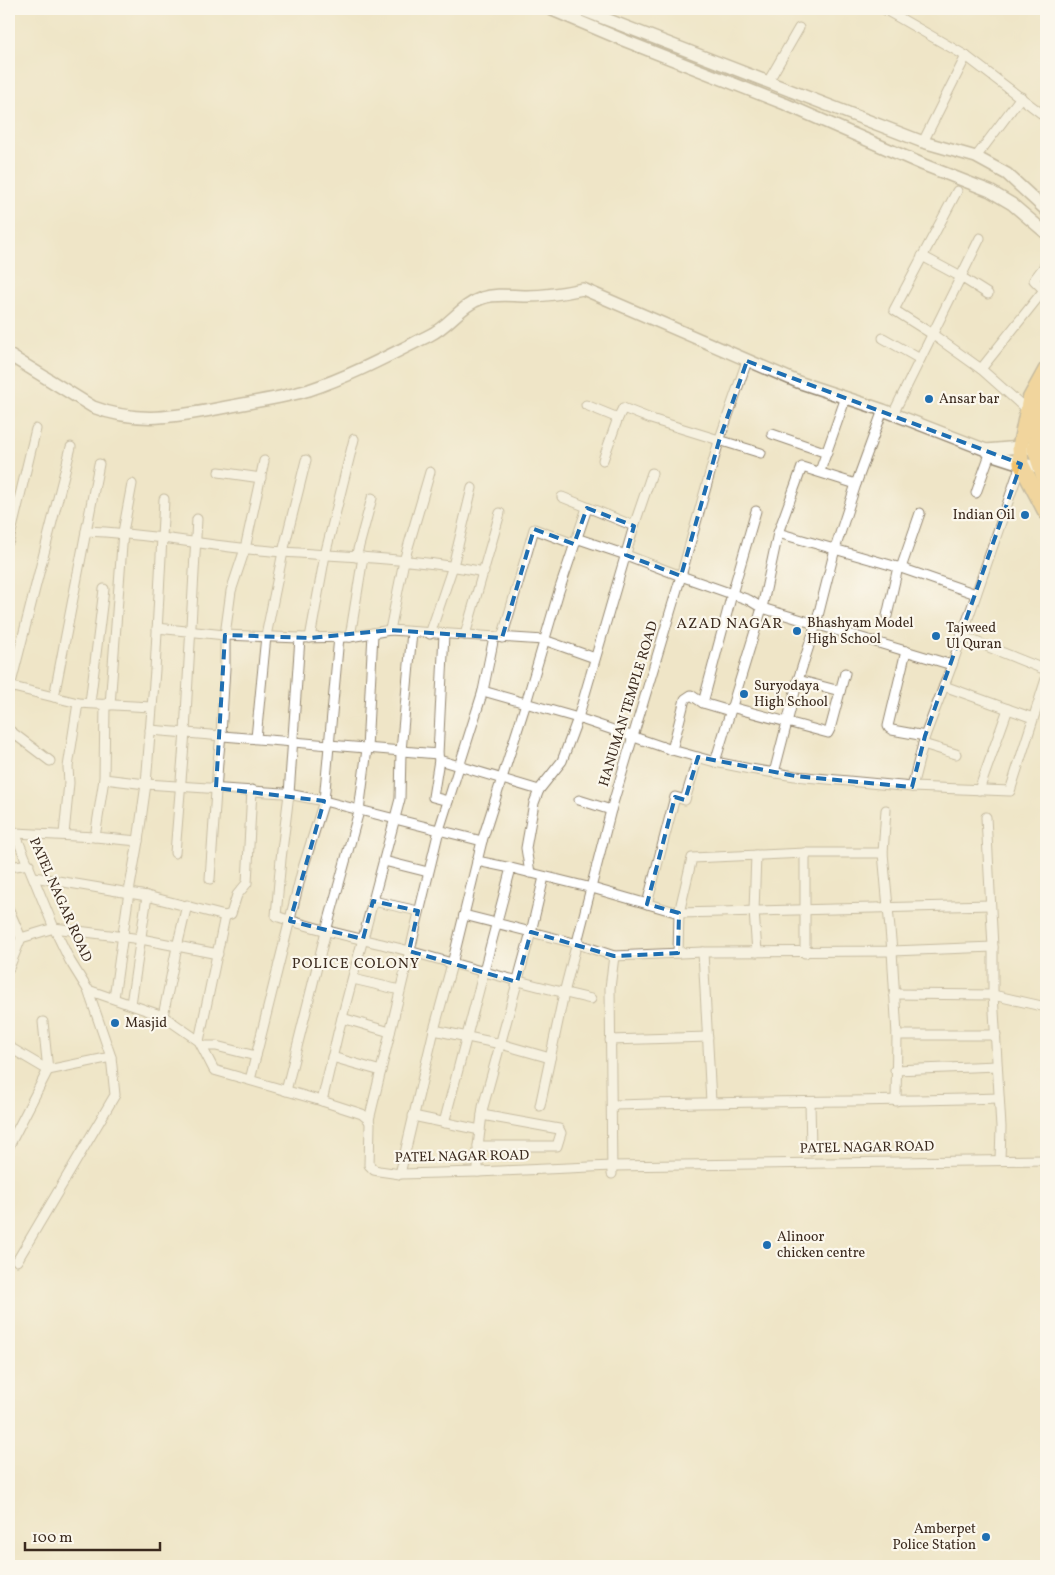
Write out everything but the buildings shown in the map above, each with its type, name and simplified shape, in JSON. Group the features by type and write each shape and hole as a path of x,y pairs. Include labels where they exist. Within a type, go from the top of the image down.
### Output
{"main road":[{"path":"1046,370 1034,391 1027,410 1046,483"},
{"path":"1038,457 1040,415 1046,396"},
{"path":"1038,457 1022,464 1046,512"}],"street":[{"path":"550,9 785,104 990,191 1012,204 1046,233"},
{"path":"580,9 922,142 976,157 1007,174 1046,210"},
{"path":"884,9 966,56 1046,117"},
{"path":"768,82 798,28"},
{"path":"922,142 966,56"},
{"path":"976,157 1021,97"},
{"path":"957,191 894,310 981,369 1027,410"},
{"path":"774,773 835,549 856,484 888,412 920,358 980,238"},
{"path":"922,256 961,276 988,294"},
{"path":"981,369 1044,290 1034,280 1046,264"},
{"path":"9,355 93,407 108,413 138,418 196,414 287,396 332,381 383,359 440,330 458,312 479,299 495,294 545,295 583,289 798,382 888,412 1022,464 924,740 912,786"},
{"path":"883,338 920,358"},
{"name":"HANUMAN TEMPLE ROAD","path":"540,1106 564,993 612,810 719,441 747,361"},
{"path":"820,472 846,397"},
{"path":"586,405 618,418"},
{"path":"603,460 623,408 762,454"},
{"path":"9,541 36,430"},
{"path":"772,434 827,453"},
{"path":"310,638 325,555 354,439"},
{"path":"71,447 9,688 78,703 151,707"},
{"path":"988,452 1038,457"},
{"path":"976,493 988,452"},
{"path":"256,738 266,636 283,552 306,460"},
{"path":"210,879 221,735 226,635 231,591 245,549 264,462"},
{"path":"54,697 99,464"},
{"path":"715,762 762,608 778,533 802,467 856,484"},
{"path":"219,472 260,478"},
{"path":"390,630 404,562 430,472"},
{"path":"530,873 526,848 534,803 539,790 562,761 578,718 634,526 652,473"},
{"path":"95,837 104,779 108,704 123,532 132,484"},
{"path":"430,634 453,566 472,488"},
{"path":"562,497 634,526"},
{"path":"114,998 146,784 163,538 164,498"},
{"path":"350,637 360,557 372,498"},
{"path":"400,1174 482,841 575,541 587,508"},
{"path":"703,703 756,511"},
{"path":"465,635 500,513"},
{"path":"887,616 900,568 920,513"},
{"path":"175,853 192,631 197,519"},
{"path":"88,990 163,1016 201,1044 214,1070 322,1100 362,1114 369,1120 438,830 534,529 626,554 750,600 762,608 952,665"},
{"path":"86,531 123,532 245,549 360,557 453,566 484,572"},
{"path":"778,533 900,568 976,594"},
{"path":"90,703 104,589"},
{"path":"156,628 226,635 300,638 350,637 390,630 544,640 595,658"},
{"path":"322,1100 400,799 412,632"},
{"path":"286,1091 326,931 359,811 367,749 373,633"},
{"path":"444,634 438,757 433,797 448,801"},
{"path":"961,636 1046,670"},
{"path":"250,1080 302,871 324,801 339,637"},
{"path":"300,638 289,794 276,916 517,982 591,999"},
{"path":"906,651 888,728 924,740 956,754"},
{"path":"672,750 685,699 691,696 703,703 787,721 828,733 845,673"},
{"path":"798,680 840,691"},
{"path":"483,691 578,718 672,750 715,762 774,773 912,786 1010,791 1046,683"},
{"path":"944,686 1033,718"},
{"path":"64,834 69,783 68,767 78,703"},
{"path":"979,790 1008,709"},
{"path":"9,730 50,761"},
{"path":"150,730 402,751 438,757 459,766 539,790"},
{"path":"647,904 675,796 686,800 698,757"},
{"path":"104,779 146,784 289,794 482,841"},
{"path":"547,782 556,785"},
{"path":"34,877 129,892 225,916 231,914 237,895 247,883 252,790"},
{"path":"579,800 612,810"},
{"path":"886,810 883,853 889,909 897,1035 896,1101"},
{"path":"986,817 992,947 992,995 1001,1127 1000,1160"},
{"path":"12,829 138,841"},
{"name":"PATEL NAGAR ROAD","path":"12,829 29,864 54,928 70,961 88,990 111,1057 115,1095 18,1261"},
{"path":"678,953 679,913 692,858 805,852 883,853"},
{"path":"805,852 805,953"},
{"path":"756,855 754,911 757,952"},
{"path":"384,861 428,872"},
{"path":"477,861 592,888 679,913 990,905"},
{"path":"9,867 29,864"},
{"path":"444,1123 511,868"},
{"path":"478,1172 478,1146 482,1115 544,877"},
{"path":"131,1004 147,896"},
{"path":"373,901 418,911"},
{"path":"163,1016 187,905"},
{"path":"9,910 22,938 9,968"},
{"path":"464,915 578,944 614,956 704,952 805,953 992,947"},
{"path":"201,1044 225,916"},
{"path":"22,938 54,928 141,939 218,954"},
{"path":"704,952 711,1102"},
{"path":"612,1170 610,988 614,956"},
{"path":"352,979 400,990"},
{"path":"894,994 992,995 1046,1007"},
{"path":"342,1018 390,1032"},
{"path":"9,1146 48,1070 43,1022"},
{"path":"434,1030 501,1044 550,1058"},
{"path":"897,1035 996,1035"},
{"path":"610,1040 708,1037"},
{"path":"201,1044 256,1056"},
{"path":"9,1047 48,1070 111,1057"},
{"path":"332,1057 381,1071"},
{"path":"895,1070 997,1066"},
{"path":"612,1105 999,1098"},
{"path":"810,1102 811,1150"},
{"path":"478,1146 557,1146 561,1133 559,1129 482,1115"},
{"path":"413,1116 480,1130"},
{"name":"PATEL NAGAR ROAD","path":"369,1120 371,1130 369,1165 374,1170 400,1174 1046,1160"}],"highlighted area":[{"path":"747,361 1021,464 925,736 912,787 795,776 698,757 685,800 675,797 647,904 679,913 678,953 614,956 531,932 517,982 409,951 418,911 373,901 363,939 290,921 324,801 216,788 225,635 310,638 390,630 502,638 534,529 574,544 587,508 634,526 626,555 681,576 719,441"}],"place":[{"name":"Ansar bar","path":"929,399"},
{"name":"Indian Oil","path":"1025,515"},
{"name":"Bhashyam Model High School","path":"797,631"},
{"name":"Tajweed Ul Quran","path":"936,636"},
{"name":"Suryodaya High School","path":"744,694"},
{"name":"Masjid","path":"115,1023"},
{"name":"Alinoor chicken centre","path":"767,1245"},
{"name":"Amberpet Police Station","path":"986,1537"}],"district":[{"name":"AZAD NAGAR","path":"730,624"},
{"name":"POLICE COLONY","path":"356,964"}]}
